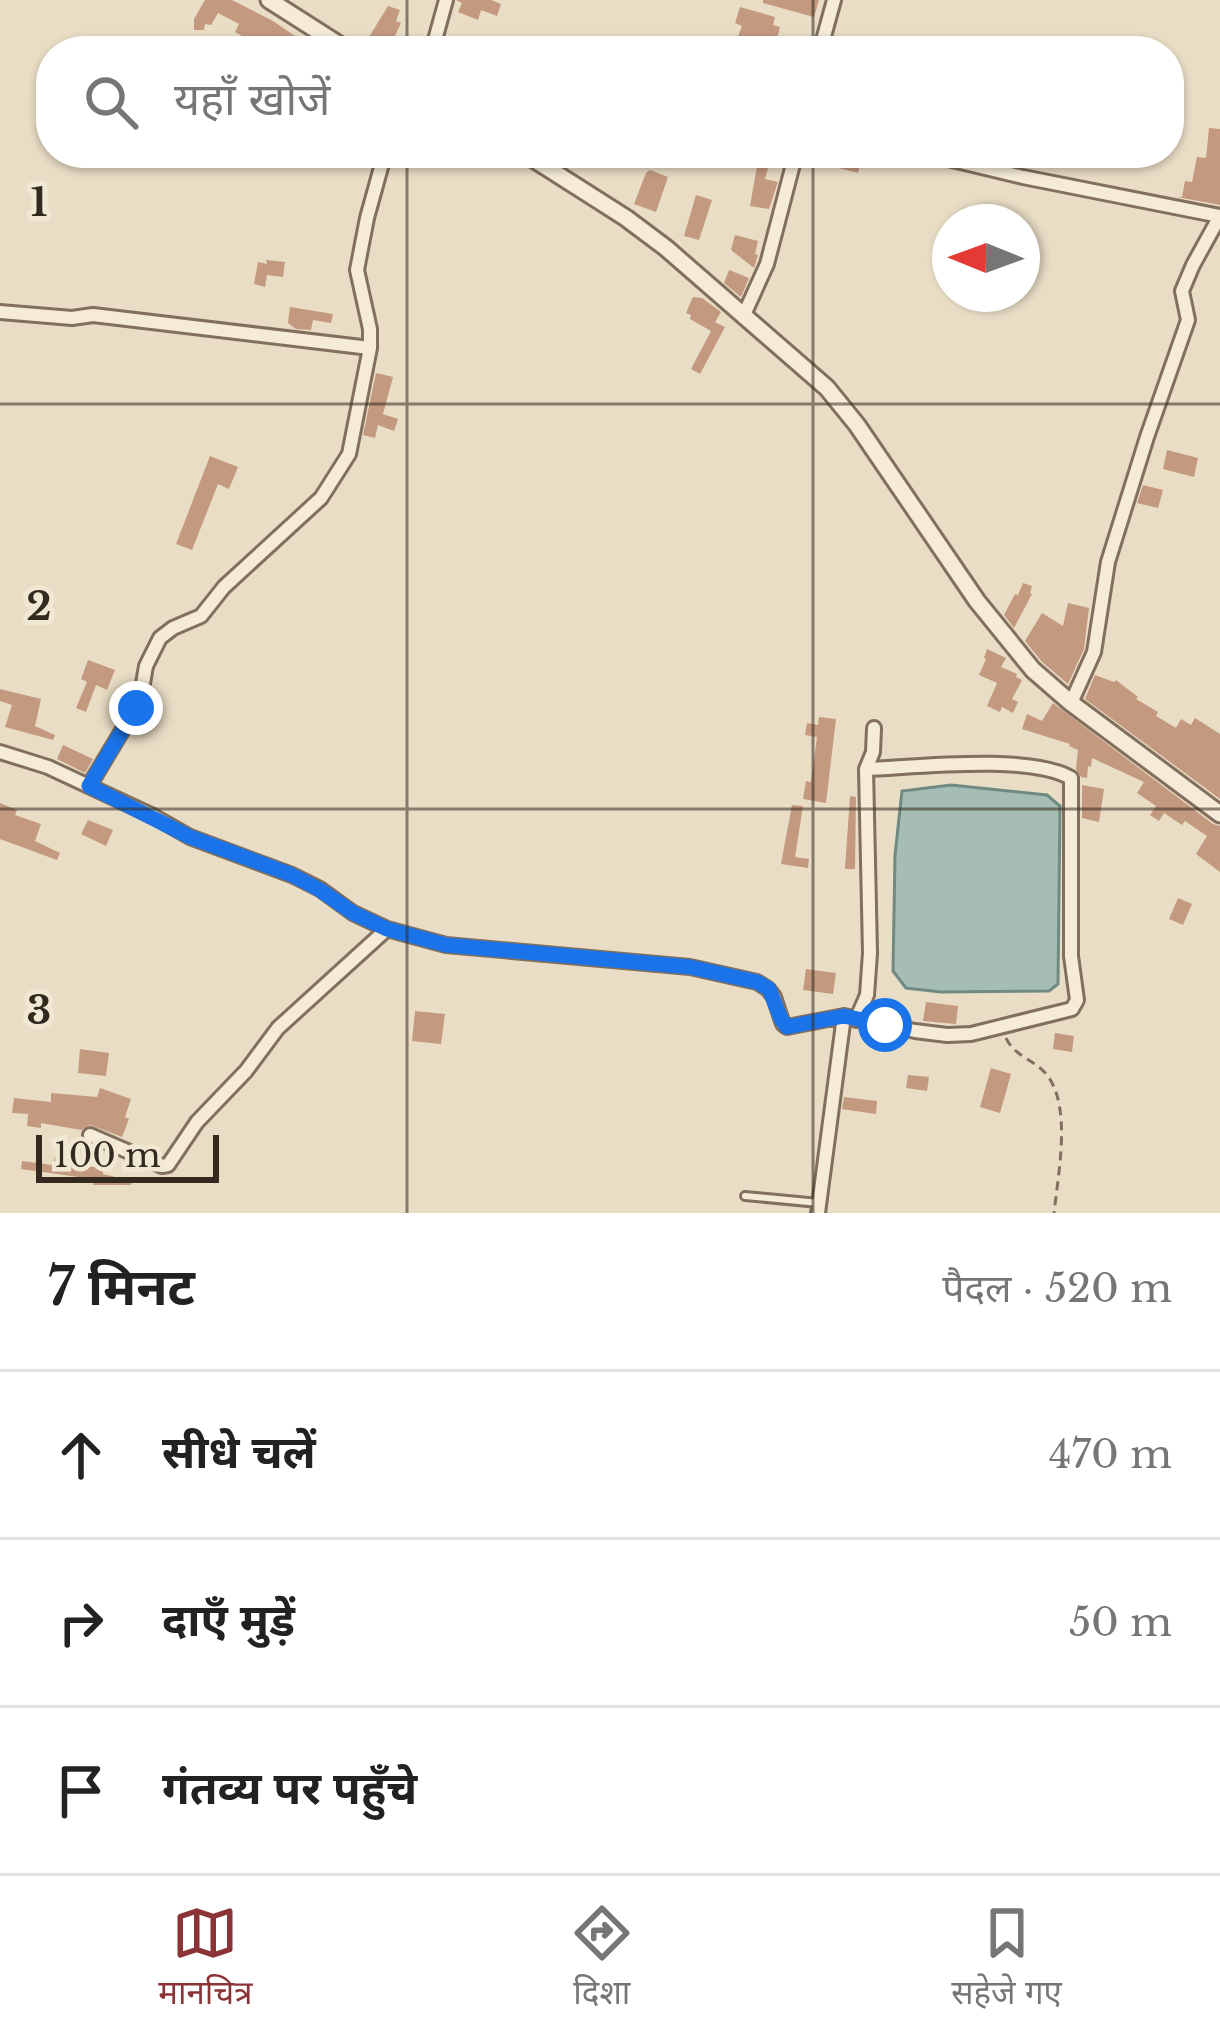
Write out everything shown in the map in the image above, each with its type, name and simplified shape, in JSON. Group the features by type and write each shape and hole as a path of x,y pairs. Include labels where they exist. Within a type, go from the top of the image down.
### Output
{"street":[{"path":"269,0 325,36"},
{"path":"436,36 446,0"},
{"path":"824,36 834,0"},
{"path":"89,786 140,701 146,665 160,638 201,616 224,587 321,498 342,467 353,439 370,348 357,269 381,168"},
{"path":"548,168 666,248 806,368 837,399 976,601 1033,670 1220,814"},
{"path":"743,317 766,264 792,168"},
{"path":"985,168 1220,216 1183,291 1188,320 1108,562 1094,652 1071,703"},
{"path":"0,312 72,318 93,315 370,348"},
{"path":"818,1208 850,1018 867,995 866,769 873,752 874,728"},
{"path":"0,752 48,766 190,837 292,875 387,929 446,945 675,965 757,982 769,989 787,1027 850,1018 947,1035 971,1034 1072,1010 1076,1003 1071,956 1071,778 1045,767 1016,764 866,769"},
{"path":"90,1135 168,1165 197,1122 246,1071 278,1028 387,929"}],"lane":[{"path":"745,1196 818,1208"}],"path":[{"path":"999,1026 1010,1047 1043,1070 1061,1108 1054,1213"}],"water":[{"path":"951,785 1047,795 1060,806 1058,984 1049,991 906,988 893,971 895,855 902,791"}],"building":[{"path":"205,0 232,0 295,36 242,36 235,32 239,24 218,13 204,30 194,30 194,19"},
{"path":"456,0 501,4 497,16 481,10 478,20 458,12 462,3"},
{"path":"763,0 819,0 814,17"},
{"path":"388,6 400,10 395,36 370,36"},
{"path":"740,7 775,17 773,25 780,27 778,36 738,36 742,26 735,23"},
{"path":"1209,128 1220,129 1220,205 1177,197 1182,197 1185,181 1192,182 1197,157 1206,158"},
{"path":"757,168 768,168 765,179 778,182 769,209 750,206"},
{"path":"650,170 668,177 656,212 634,204"},
{"path":"696,195 712,200 699,240 684,236"},
{"path":"735,235 758,241 754,268 731,250"},
{"path":"266,260 285,262 283,277 267,275 265,287 254,284 258,262 267,264"},
{"path":"729,270 749,278 741,297 724,283"},
{"path":"693,297 721,312 715,322 725,327 700,374 691,369 711,331 686,313"},
{"path":"290,307 333,314 331,323 313,320 311,330 296,329 288,323"},
{"path":"376,373 393,377 383,414 398,419 394,431 378,425 375,438 363,435"},
{"path":"1167,450 1198,458 1194,477 1163,469"},
{"path":"210,456 238,467 229,489 218,484 192,550 176,544"},
{"path":"1143,485 1163,490 1158,508 1137,503"},
{"path":"1023,583 1032,586 1032,594 1014,628 1004,615"},
{"path":"1068,603 1089,608 1084,649 1068,684 1025,641 1042,613 1063,626"},
{"path":"987,649 1006,658 1001,667 1022,680 1012,699 1018,702 1013,713 987,706 997,683 979,675"},
{"path":"88,660 115,670 107,690 96,685 86,712 76,708 87,682 81,679"},
{"path":"1095,675 1116,680 1176,728 1181,719 1191,725 1195,718 1220,734 1220,799 1085,699"},
{"path":"0,689 41,699 35,726 55,735 53,740 5,727 12,705 0,701"},
{"path":"1053,703 1220,826 1220,872 1196,854 1207,836 1164,813 1159,821 1150,815 1156,806 1137,793 1144,782 1092,758 1087,778 1081,777 1076,769 1078,750 1022,729 1027,714 1042,721"},
{"path":"819,717 836,719 826,803 803,799 806,781 811,782 817,737 805,735 807,723 818,725"},
{"path":"63,745 93,759 85,773 57,759"},
{"path":"1082,785 1104,789 1099,822 1082,818"},
{"path":"850,796 856,797 855,869 845,869"},
{"path":"0,803 17,810 15,815 41,824 35,841 60,853 57,860 0,839"},
{"path":"792,805 803,806 795,857 809,859 808,868 781,864"},
{"path":"88,820 113,830 106,846 81,834"},
{"path":"1178,898 1192,904 1183,925 1169,919"},
{"path":"806,969 836,973 833,994 803,990"},
{"path":"926,1002 958,1006 956,1024 923,1021"},
{"path":"415,1011 445,1014 441,1044 412,1041"},
{"path":"1055,1033 1074,1036 1072,1052 1053,1049"},
{"path":"80,1049 109,1053 106,1076 78,1073"},
{"path":"991,1068 1011,1074 1000,1113 980,1107"},
{"path":"908,1075 929,1077 927,1091 906,1088"},
{"path":"100,1088 131,1099 122,1137 90,1125 81,1130 41,1123 41,1128 27,1126 28,1114 12,1113 14,1098 51,1102 51,1093 97,1097"},
{"path":"844,1097 877,1101 876,1114 842,1109"},
{"path":"55,1156 66,1162 103,1166 103,1174 132,1181 131,1185 93,1185 93,1179 21,1169 22,1161 53,1165"}],"route":[{"path":"136,708 89,786 190,837 292,875 387,929 446,945 690,967 757,982 769,989 787,1027 844,1016 885,1025"}]}
